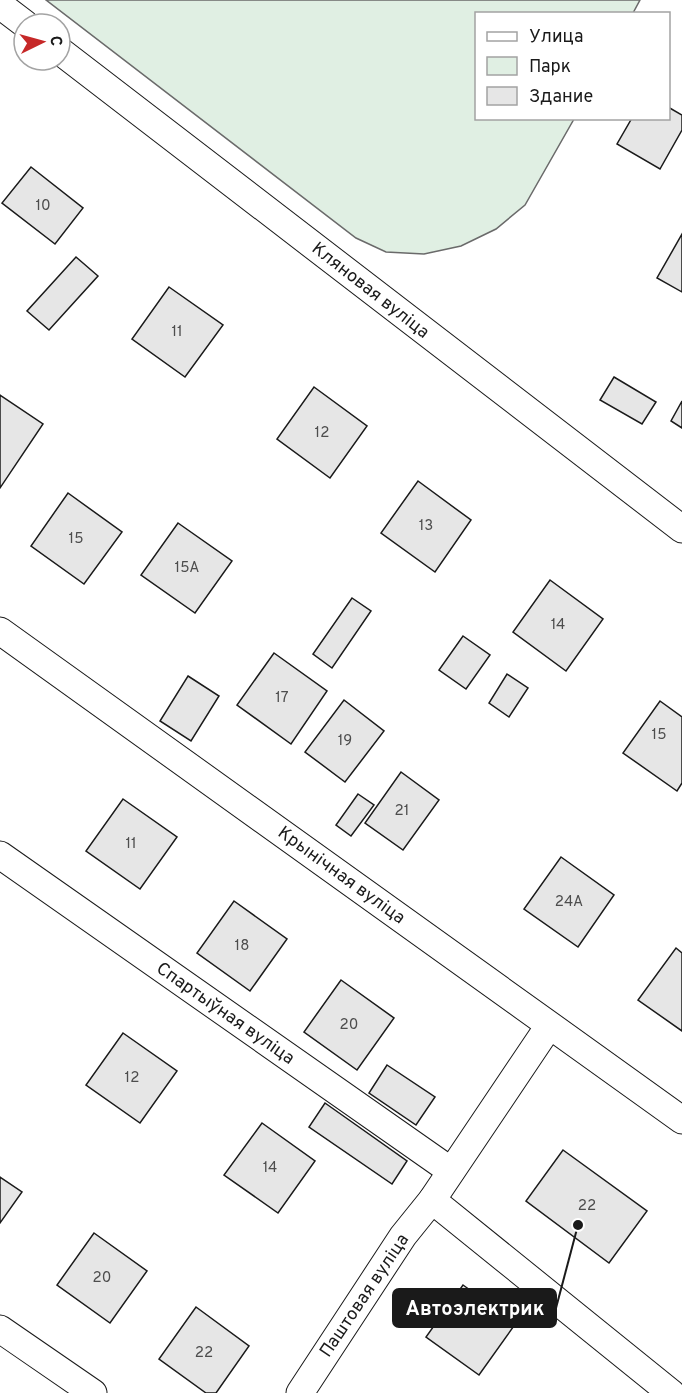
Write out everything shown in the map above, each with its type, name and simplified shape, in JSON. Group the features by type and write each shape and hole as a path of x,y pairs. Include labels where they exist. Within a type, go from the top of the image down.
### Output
{"street":[{"path":"0,5 12,14"},
{"name":"Кляновая вуліца","path":"72,60 682,529"},
{"name":"Крынічная вуліца","path":"0,632 682,1120"},
{"name":"Спартыўная вуліца","path":"0,855 451,1171"},
{"name":"Паштовая вуліца","path":"300,1393 403,1236 432,1200 549,1026"},
{"path":"432,1200 671,1393"},
{"path":"0,1329 93,1393"}],"green space":[{"path":"46,0 640,0 634,12 475,12 475,120 573,120 525,205 496,229 461,246 424,254 386,252 356,238 72,20 72,12 62,12"}],"building":[{"path":"670,108 682,115 682,130 660,169 617,144 631,120 670,120"},
{"path":"31,167 83,208 55,244 2,203"},
{"path":"682,234 682,292 657,278"},
{"path":"76,257 98,276 49,330 27,311"},
{"path":"169,287 223,325 185,377 132,339"},
{"path":"614,377 656,402 642,424 600,400"},
{"path":"314,387 367,426 330,478 277,439"},
{"path":"0,395 43,424 0,488"},
{"path":"682,401 682,428 671,421"},
{"path":"418,481 471,520 435,572 381,533"},
{"path":"68,493 122,532 84,584 31,546"},
{"path":"178,523 232,561 195,613 141,575"},
{"path":"550,580 603,619 566,671 513,632"},
{"path":"352,598 371,611 332,668 313,654"},
{"path":"463,636 490,655 466,689 439,670"},
{"path":"274,653 327,691 291,744 237,705"},
{"path":"507,674 528,688 509,717 489,703"},
{"path":"188,676 219,696 191,741 160,721"},
{"path":"344,700 384,731 345,782 305,752"},
{"path":"660,701 682,717 682,783 677,791 623,753"},
{"path":"401,772 439,800 403,850 365,823"},
{"path":"358,794 374,805 351,836 336,825"},
{"path":"123,799 177,837 140,889 86,851"},
{"path":"561,857 614,895 578,947 524,909"},
{"path":"234,901 287,939 250,991 197,953"},
{"path":"676,948 682,953 682,1031 638,1000"},
{"path":"341,980 394,1018 357,1070 304,1032"},
{"path":"123,1033 177,1071 140,1123 86,1085"},
{"path":"387,1065 435,1097 416,1125 369,1093"},
{"path":"325,1103 407,1161 392,1184 309,1127"},
{"path":"262,1123 315,1161 278,1213 224,1175"},
{"path":"563,1150 647,1211 609,1263 526,1201"},
{"path":"0,1177 22,1192 0,1223"},
{"path":"94,1233 147,1271 110,1323 57,1285"},
{"path":"463,1285 516,1323 479,1375 426,1337"},
{"path":"196,1307 249,1346 216,1393 206,1393 159,1359"}],"place":[{"name":"Автоэлектрик","path":"578,1225"}]}
